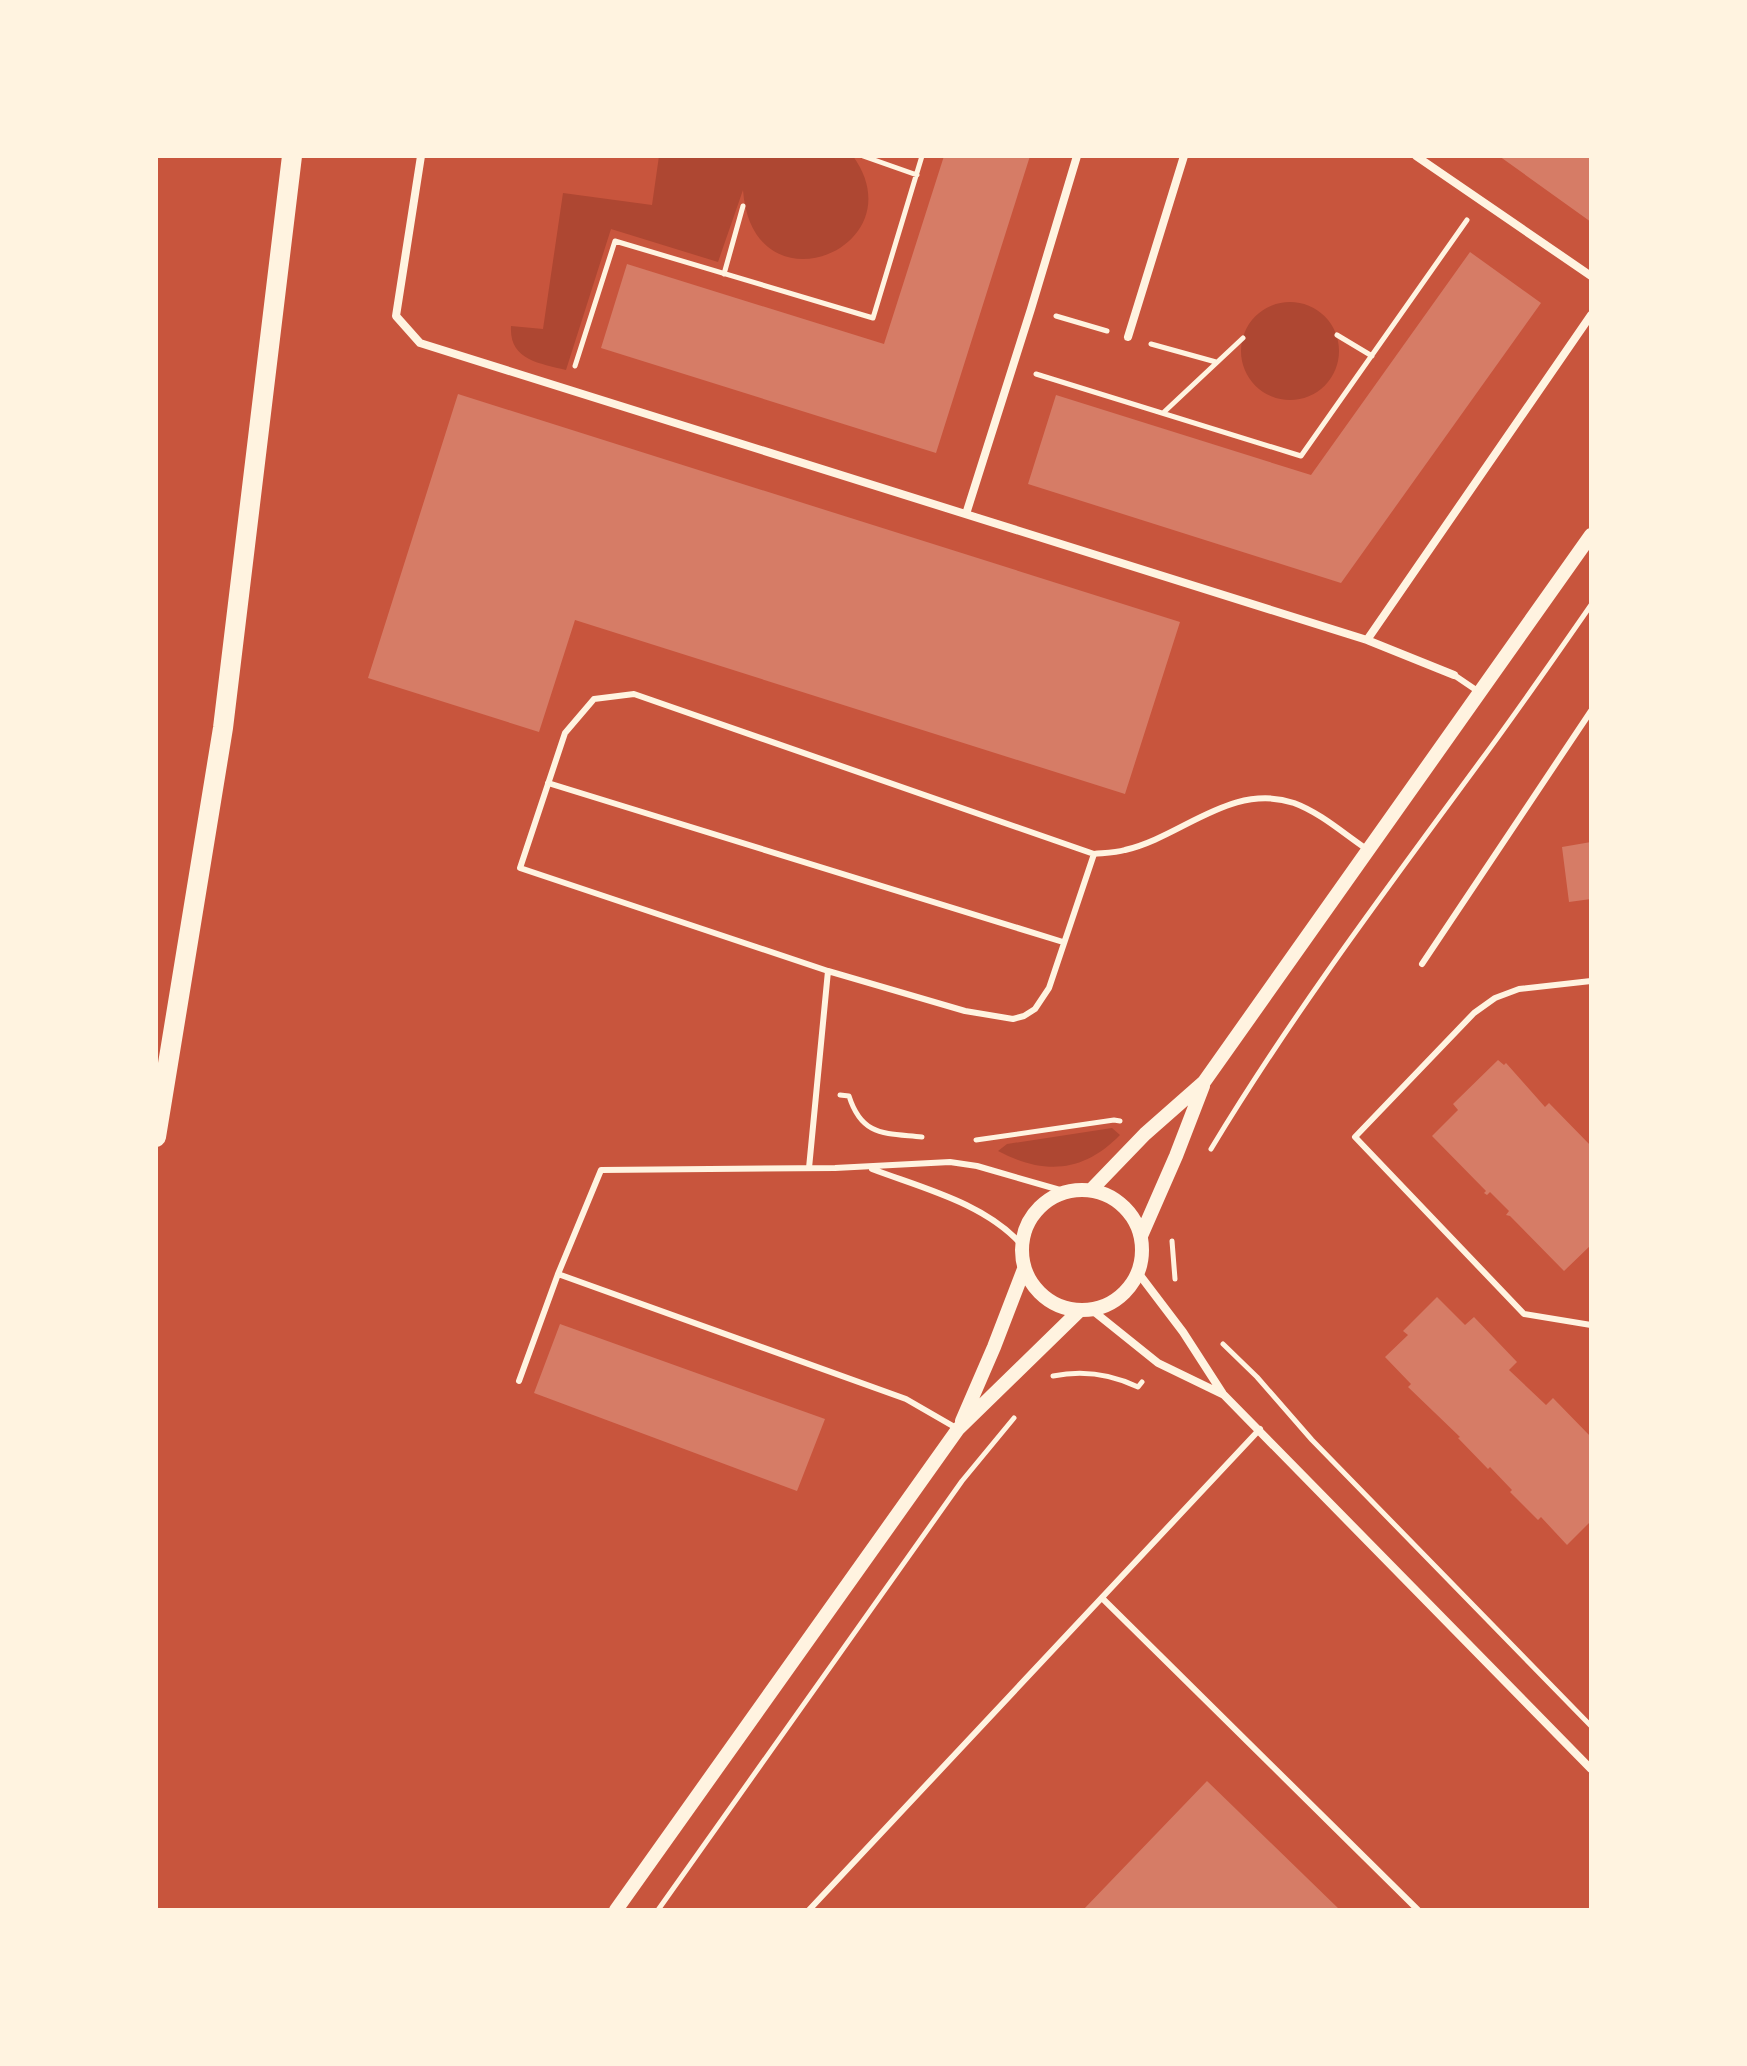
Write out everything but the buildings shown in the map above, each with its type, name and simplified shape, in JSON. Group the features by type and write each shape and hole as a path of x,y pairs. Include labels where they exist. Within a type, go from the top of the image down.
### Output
{"main road":[{"path":"156,1137 223,728 292,156"}],"street":[{"path":"421,156 396,316 420,343 1367,640 1454,675"},
{"path":"966,514 1077,156"},
{"path":"1128,337 1184,156"},
{"path":"1416,156 1591,276"},
{"path":"1367,640 1591,315"},
{"path":"1091,1190 1145,1134 1204,1082 1591,535"},
{"path":"1141,1236 1204,1082"},
{"path":"958,1429 1086,1311 1112,1303 1128,1291 1139,1274 1141,1236 1134,1219 1123,1205 1091,1190 1067,1192 1050,1199 1036,1211 1026,1226 1021,1244 1024,1269 1039,1294 1051,1303 1086,1311 1158,1363 1223,1394"},
{"path":"616,1910 958,1429 1024,1269"},
{"path":"1139,1274 1183,1332 1223,1394 1591,1769"}],"lane":[{"path":"1454,675 1479,692"},
{"path":"1094,854 1049,988 1041,1001 1024,1016 1013,1019 965,1011 828,971 520,868 565,733 594,699 634,694 1094,854 1126,850 1206,813 1237,802 1262,798 1293,803 1316,813 1368,850"},
{"path":"1422,964 1591,711"},
{"path":"548,783 1063,942"},
{"path":"809,1168 828,971"},
{"path":"1591,981 1519,989 1495,998 1474,1013 1355,1137 1524,1314 1591,1325"},
{"path":"519,1381 558,1274 601,1170 868,1167 950,1162 977,1166 1067,1192"},
{"path":"868,1167 962,1203 1003,1227 1021,1244"},
{"path":"558,1274 906,1399 958,1429"},
{"path":"809,1910 1260,1429"},
{"path":"1102,1598 1418,1910"}],"path":[{"path":"863,156 917,175"},
{"path":"568,390 615,241 873,318 922,156"},
{"path":"1012,366 1301,456 1480,201"},
{"path":"724,274 743,206"},
{"path":"1337,335 1372,356"},
{"path":"1162,413 1243,338"},
{"path":"1206,1158 1250,1084 1335,958 1485,756 1591,605"},
{"path":"816,1092 849,1096 854,1113 864,1125 881,1133 937,1138"},
{"path":"965,1141 1114,1120 1125,1123"},
{"path":"1173,1232 1171,1246 1177,1284"},
{"path":"1216,1337 1591,1726"},
{"path":"1042,1384 1055,1375 1091,1373 1119,1378 1138,1387"},
{"path":"658,1910 962,1481 1022,1408"}],"shaded area":[{"path":"659,156 853,156 868,189 865,218 850,240 826,255 799,259 773,251 753,228 743,190 718,262 611,229 566,370 520,353 512,337 511,326 543,329 563,193 652,205"},
{"path":"1290,302 1309,306 1325,316 1335,332 1339,351 1335,370 1325,386 1309,396 1290,400 1271,396 1255,386 1245,370 1241,351 1245,332 1255,316 1271,306"},
{"path":"1112,1128 1120,1135 1106,1148 1077,1163 1047,1167 998,1151 1007,1144"}]}
